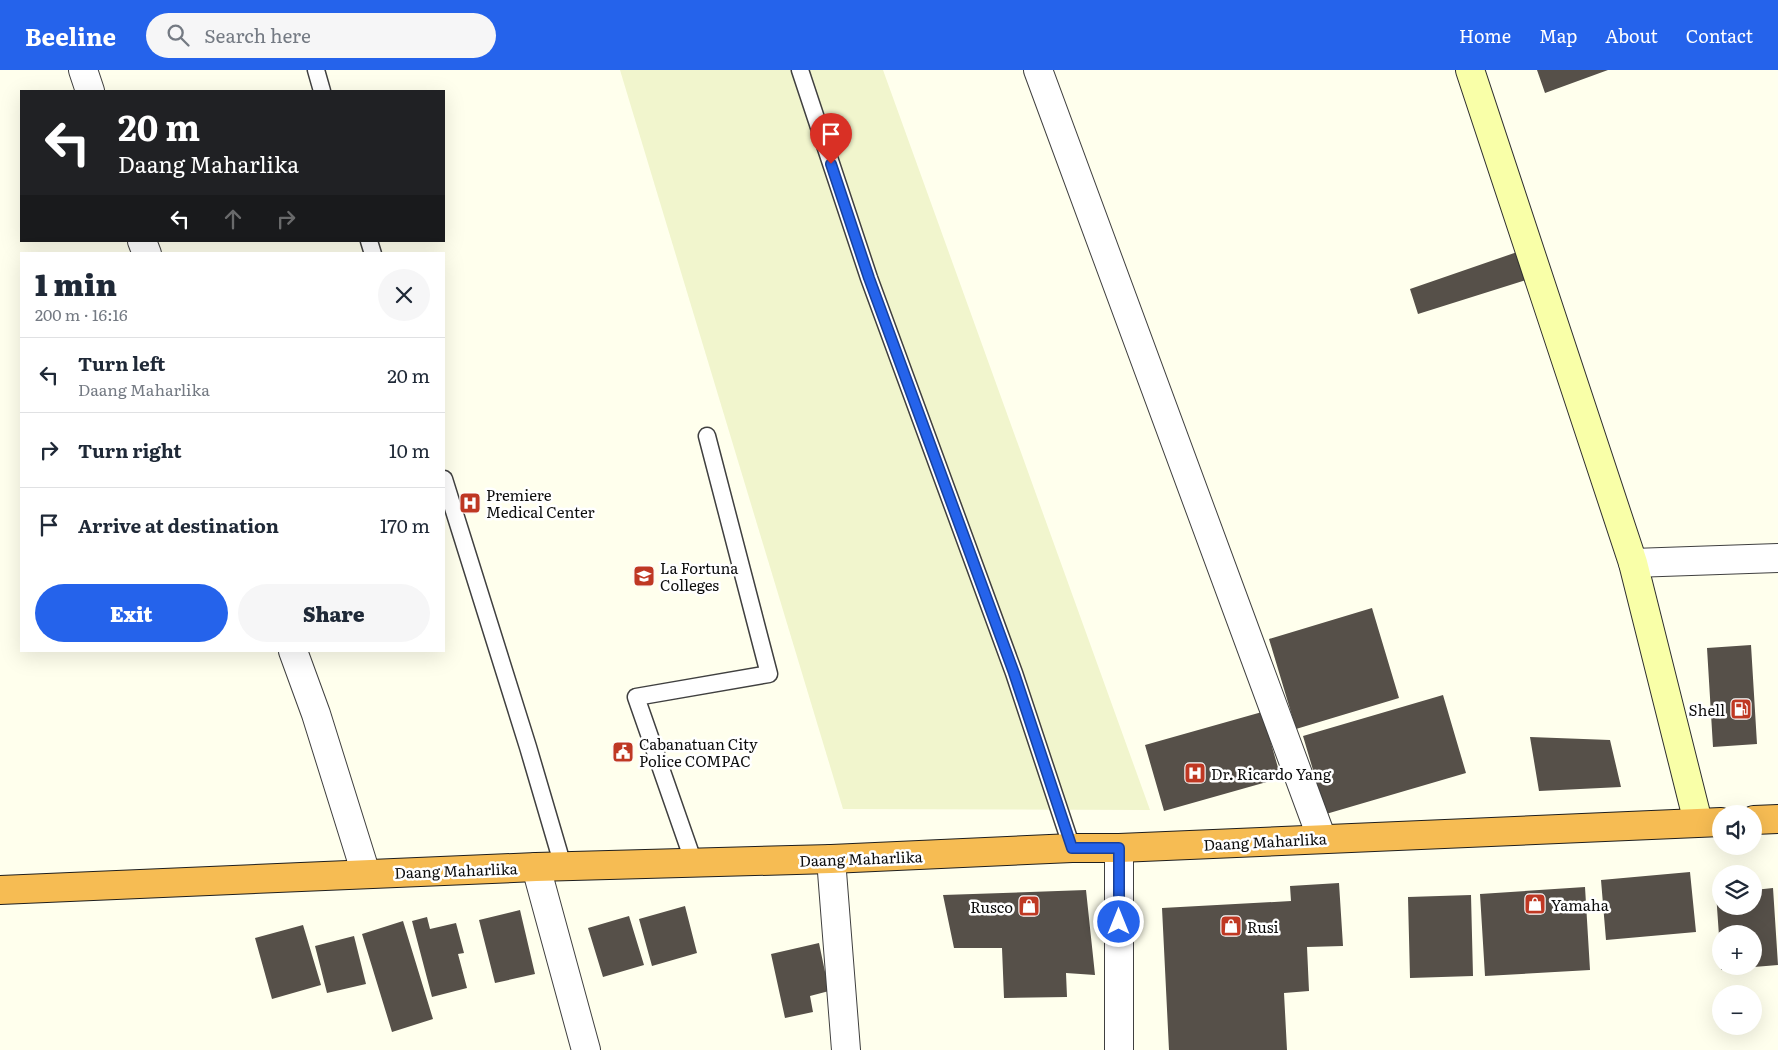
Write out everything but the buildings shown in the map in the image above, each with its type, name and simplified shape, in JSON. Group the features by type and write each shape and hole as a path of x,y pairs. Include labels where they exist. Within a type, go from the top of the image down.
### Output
{"highway":[{"path":"1762,820 1778,819"},
{"name":"Daang Maharlika","path":"0,890 536,867 831,859 1072,848 1119,848 1709,822"}],"street":[{"path":"83,70 90,90"},
{"path":"1038,70 1322,839"},
{"path":"1470,70 1633,563 1709,822"},
{"path":"1633,563 1778,558"},
{"path":"294,652 316,714 366,874"},
{"path":"1119,848 1119,1050"},
{"path":"831,859 846,1050"},
{"path":"536,867 586,1050"}],"lane":[{"path":"316,70 322,90"},
{"path":"800,70 869,278 1014,673 1072,848"},
{"path":"694,863 636,697 769,674 707,436"},
{"path":"445,483 564,866"}],"green space":[{"path":"620,70 883,70 1150,810 843,809"}],"place":[{"name":"Premiere Medical Center","path":"470,503"},
{"name":"La Fortuna Colleges","path":"644,576"},
{"name":"Shell","path":"1741,709"},
{"name":"Cabanatuan City Police COMPAC","path":"623,752"},
{"name":"Dr. Ricardo Yang","path":"1195,773"},
{"name":"Yamaha","path":"1535,904"},
{"name":"Rusco","path":"1029,906"},
{"name":"Rusi","path":"1231,926"}],"route":[{"path":"831,164 869,278 1014,673 1072,848 1119,848 1119,922"}]}
